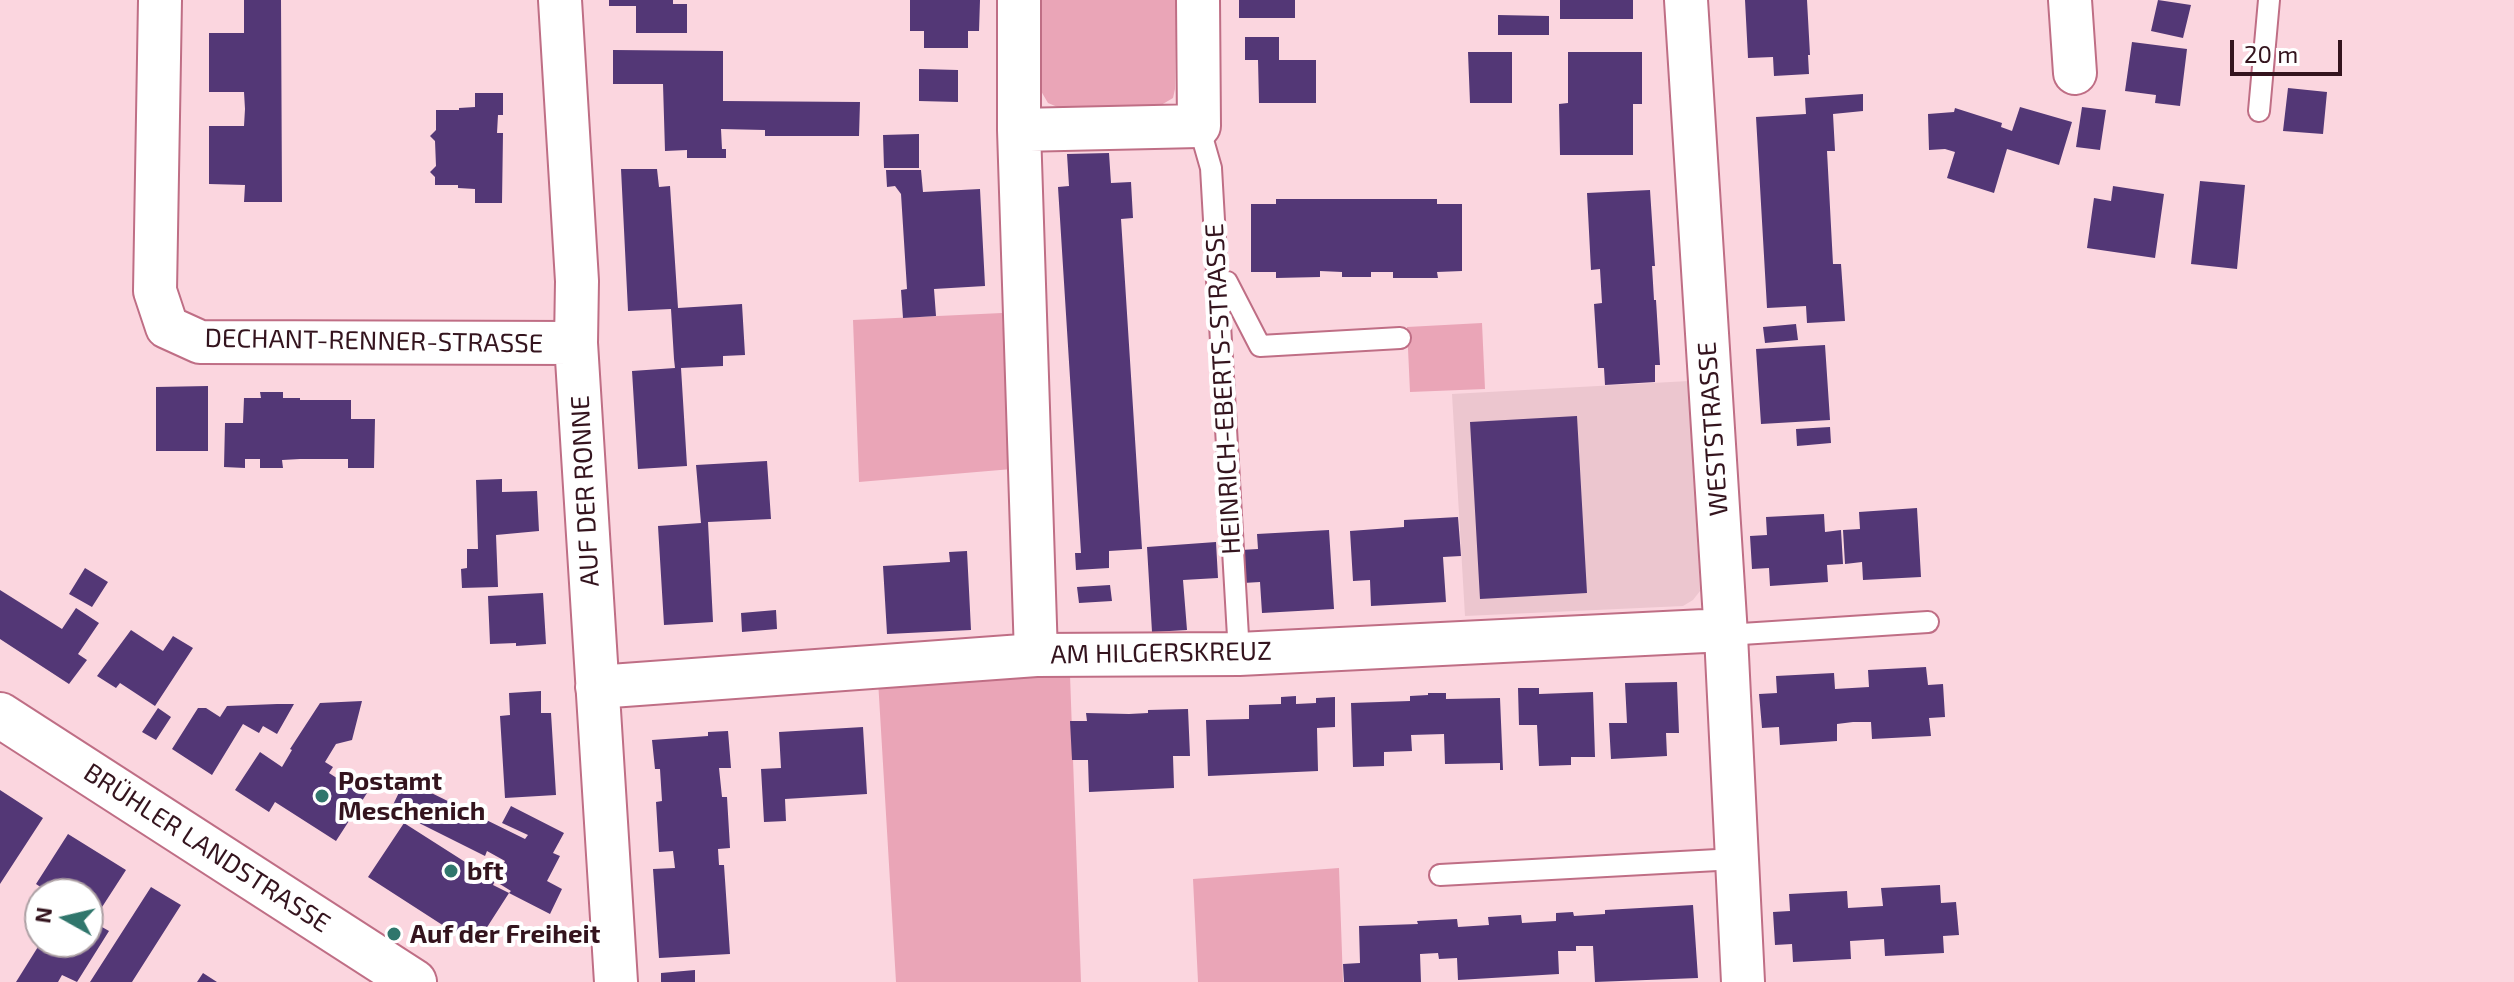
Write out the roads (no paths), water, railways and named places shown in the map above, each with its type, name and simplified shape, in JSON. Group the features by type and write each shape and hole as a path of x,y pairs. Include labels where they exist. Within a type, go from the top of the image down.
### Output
{"street":[{"name":"DECHANT-RENNER-STRASSE","path":"160,0 155,291 167,327 200,342 576,343"},
{"name":"AUF DER RONNE","path":"560,0 577,281 576,343 616,982"},
{"path":"1019,0 1019,130 1036,655"},
{"name":"HEINRICH-EBERTS-STRASSE","path":"1198,0 1199,126"},
{"name":"WESTSTRASSE","path":"1686,0 1726,633 1743,982"},
{"path":"2070,0 2075,73"},
{"path":"1019,130 1199,126"},
{"name":"AM HILGERSKREUZ","path":"597,687 1036,655 1239,654 1726,633"},
{"name":"BRÜHLER LANDSTRASSE","path":"0,715 414,982"}],"lane":[{"path":"2259,111 2269,0"},
{"name":"HEINRICH-EBERTS-STRASSE","path":"1199,126 1211,168 1239,654"},
{"path":"1217,282 1227,282 1260,346 1400,338"},
{"path":"1726,633 1928,622"},
{"path":"1440,875 1736,859"}],"place":[{"name":"Postamt Meschenich","path":"322,796"},
{"name":"bft","path":"451,871"},
{"name":"Auf der Freiheit","path":"394,934"}]}
